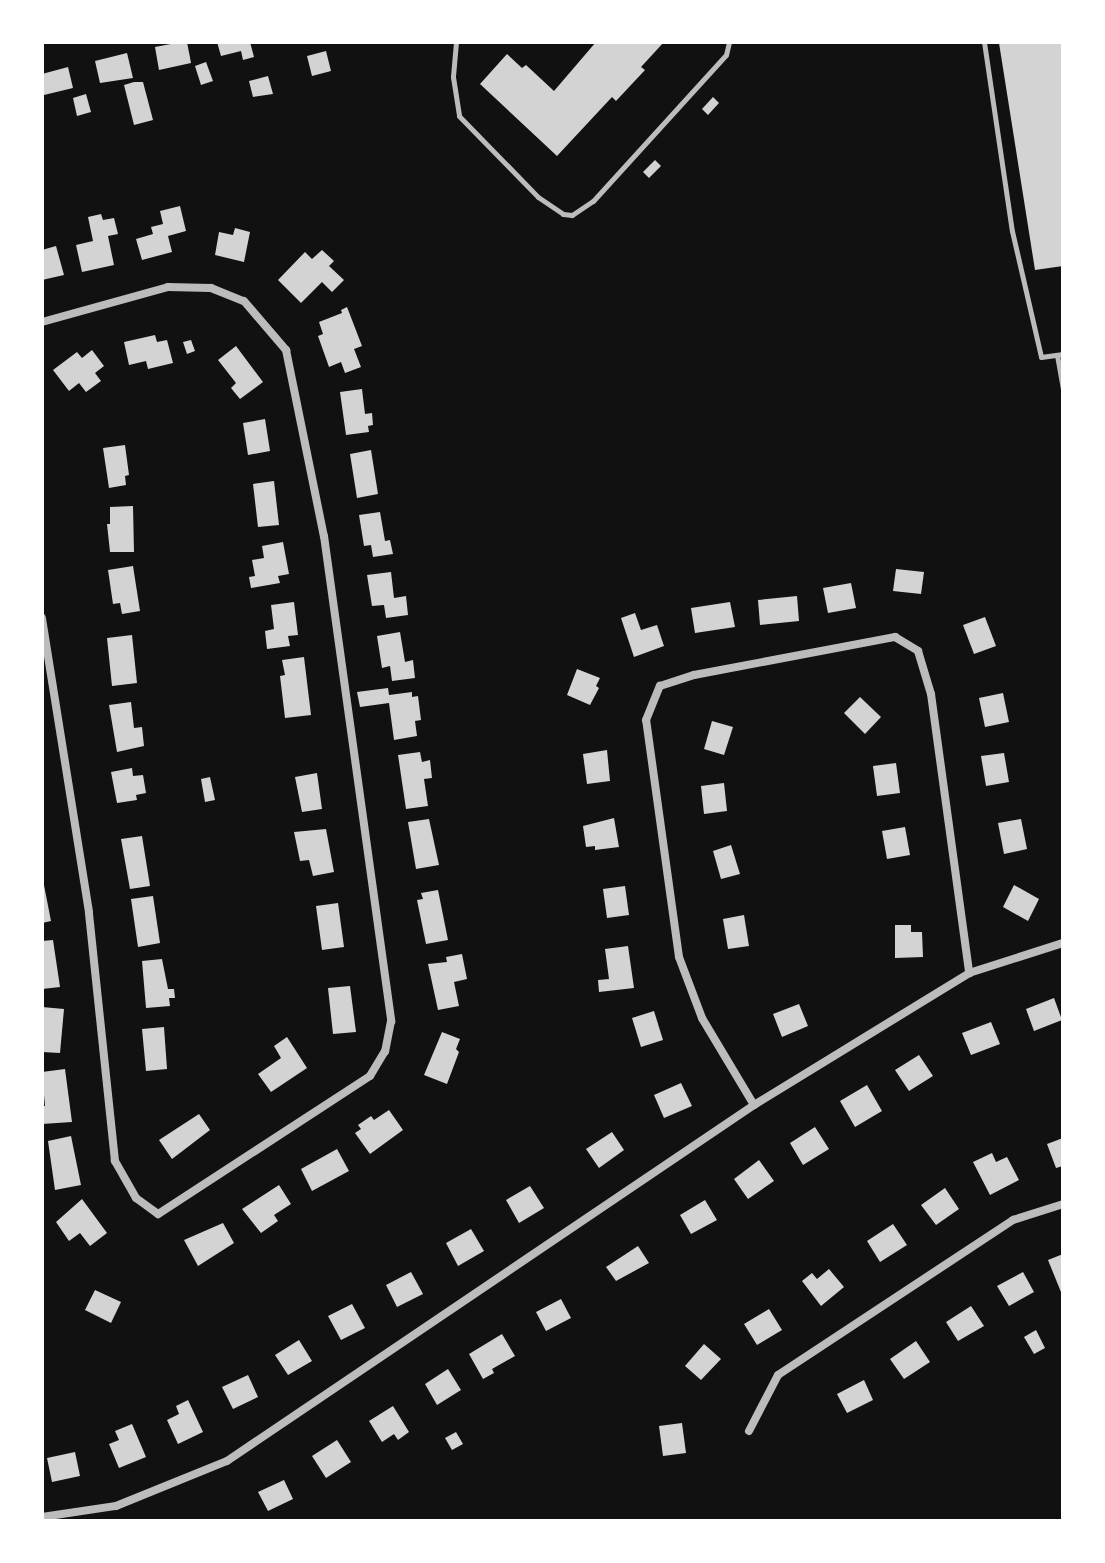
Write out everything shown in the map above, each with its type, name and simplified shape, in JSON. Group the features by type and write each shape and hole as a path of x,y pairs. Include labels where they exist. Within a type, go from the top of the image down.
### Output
{"street":[{"path":"42,322 168,287 211,288 244,301 286,350 324,536 391,1021 385,1051 370,1076 158,1214 136,1198 115,1161 89,912 42,618"},
{"path":"754,1105 702,1018 679,957 646,720 660,686 694,675 895,637 918,651 931,694 969,973"},
{"path":"42,1517 116,1506 227,1461 754,1105 969,973 1063,943"},
{"path":"749,1431 778,1375 1013,1220 1063,1204"}],"lane":[{"path":"456,42 453,77 459,116 538,197 563,214 572,215 593,201 726,55 729,42"},
{"path":"984,42 1012,231 1034,329 1041,357 1060,354 1063,389"}],"building":[{"path":"187,42 191,63 159,70 155,47"},
{"path":"217,42 250,42 254,57 243,60 241,51 221,56"},
{"path":"596,42 664,42 641,67 645,70 616,101 612,97 557,156 480,84 507,54 522,68 526,65 554,91"},
{"path":"1063,42 1063,266 1035,270 999,43"},
{"path":"326,51 331,71 312,76 307,56"},
{"path":"127,53 133,78 100,83 95,61"},
{"path":"206,62 213,81 201,85 195,66"},
{"path":"68,67 73,88 44,95 42,74"},
{"path":"268,76 273,94 253,97 249,81"},
{"path":"143,82 153,120 134,125 124,85"},
{"path":"86,94 91,112 77,116 73,98"},
{"path":"713,97 719,103 708,115 702,109"},
{"path":"655,160 661,166 649,178 643,172"},
{"path":"180,206 186,231 168,236 172,252 142,260 136,239 153,234 151,227 163,224 160,211"},
{"path":"101,214 103,220 114,218 118,234 108,236 114,265 82,272 76,245 93,241 88,217"},
{"path":"235,228 250,232 244,262 215,255 219,232 233,235"},
{"path":"56,246 64,275 42,280 42,250"},
{"path":"322,250 334,261 329,266 344,280 332,292 322,282 301,303 278,280 305,252 312,259"},
{"path":"347,307 362,346 354,349 361,367 345,373 341,362 329,367 318,336 323,334 319,322 342,313 341,310"},
{"path":"155,335 157,342 167,340 173,363 148,369 146,361 129,365 124,342"},
{"path":"191,340 195,351 187,354 183,342"},
{"path":"236,346 263,382 240,399 231,388 236,383 218,360"},
{"path":"92,350 104,366 95,373 101,381 86,392 79,383 69,391 53,370 77,352 82,358"},
{"path":"362,389 365,414 372,413 373,425 368,426 369,432 346,435 340,392"},
{"path":"265,419 270,451 248,455 243,423"},
{"path":"125,445 129,475 125,476 126,485 109,488 103,448"},
{"path":"371,450 378,494 357,498 350,454"},
{"path":"274,481 279,525 258,527 253,484"},
{"path":"133,506 134,552 110,552 107,524 110,524 110,507"},
{"path":"380,512 385,541 390,540 393,554 373,557 371,545 364,546 359,515"},
{"path":"283,542 289,574 278,576 280,583 251,588 249,577 255,576 252,560 264,558 262,546"},
{"path":"133,566 140,611 122,614 120,603 113,604 108,570"},
{"path":"896,569 924,572 921,594 893,591"},
{"path":"391,572 394,598 406,596 408,615 386,618 384,605 372,606 367,575"},
{"path":"851,583 856,608 828,613 823,588"},
{"path":"797,596 799,621 760,625 758,600"},
{"path":"294,602 298,635 288,636 290,646 267,649 265,631 274,629 271,605"},
{"path":"730,602 735,627 695,633 691,608"},
{"path":"635,613 641,630 657,625 664,646 634,657 621,618"},
{"path":"985,617 996,646 974,654 963,625"},
{"path":"400,632 405,662 413,660 415,678 392,681 390,666 382,668 377,636"},
{"path":"132,635 137,683 112,686 107,638"},
{"path":"304,657 311,715 285,718 280,676 285,675 282,660"},
{"path":"577,669 600,678 596,686 599,688 590,705 567,695"},
{"path":"388,688 389,695 412,692 412,697 418,696 421,720 415,721 417,736 394,740 389,703 360,707 357,692"},
{"path":"1003,693 1009,722 985,727 979,698"},
{"path":"860,697 881,717 865,734 844,713"},
{"path":"131,702 134,728 142,727 144,746 117,752 109,705"},
{"path":"712,721 733,727 724,755 704,749"},
{"path":"607,750 610,781 587,784 583,754"},
{"path":"420,752 422,762 430,760 432,778 424,779 428,806 406,809 398,755"},
{"path":"1004,753 1009,782 986,786 981,756"},
{"path":"896,763 900,793 877,796 873,766"},
{"path":"132,768 133,776 143,775 146,793 136,795 137,800 117,803 111,772"},
{"path":"317,773 322,809 302,812 295,777"},
{"path":"210,777 215,800 205,802 201,779"},
{"path":"724,783 727,811 704,814 701,786"},
{"path":"614,818 619,847 595,850 595,846 586,847 583,826"},
{"path":"429,819 439,865 416,869 408,822"},
{"path":"1021,819 1027,849 1004,854 998,823"},
{"path":"905,827 910,855 887,859 882,831"},
{"path":"326,829 334,872 313,876 309,860 300,861 294,832"},
{"path":"142,836 150,886 130,889 121,839"},
{"path":"731,845 740,874 721,879 713,851"},
{"path":"42,875 51,921 42,923"},
{"path":"1014,885 1039,899 1028,921 1003,907"},
{"path":"625,886 629,915 607,918 603,889"},
{"path":"438,890 448,940 426,944 417,900 423,899 421,893"},
{"path":"153,896 160,943 138,947 131,899"},
{"path":"338,903 344,947 322,950 316,906"},
{"path":"744,915 749,946 728,949 723,919"},
{"path":"895,925 911,925 911,932 922,932 923,957 895,958"},
{"path":"53,940 60,987 42,989 42,941"},
{"path":"628,946 634,988 599,992 598,980 609,979 605,949"},
{"path":"462,954 467,979 454,982 459,1006 438,1010 428,964 447,962 446,957"},
{"path":"162,959 168,989 174,989 175,998 169,998 170,1006 146,1008 142,961"},
{"path":"350,986 356,1032 333,1034 328,988"},
{"path":"1054,998 1062,1020 1034,1031 1026,1009"},
{"path":"799,1004 808,1026 782,1037 773,1014"},
{"path":"42,1007 64,1009 60,1053 42,1052"},
{"path":"654,1011 663,1040 641,1047 632,1018"},
{"path":"991,1022 1000,1044 971,1055 962,1033"},
{"path":"164,1027 167,1069 146,1071 142,1029"},
{"path":"442,1032 460,1039 456,1049 459,1052 447,1084 424,1075"},
{"path":"287,1037 307,1068 271,1092 258,1074 281,1058 274,1046"},
{"path":"919,1055 933,1076 909,1091 895,1070"},
{"path":"65,1069 72,1122 42,1124 42,1106 45,1106 42,1072"},
{"path":"681,1083 692,1106 664,1118 654,1095"},
{"path":"867,1085 882,1111 855,1127 840,1101"},
{"path":"389,1110 403,1130 370,1154 355,1133 361,1129 358,1125 371,1116 374,1120"},
{"path":"199,1114 210,1130 172,1159 159,1140"},
{"path":"815,1127 829,1149 803,1165 790,1143"},
{"path":"612,1132 624,1150 599,1168 586,1149"},
{"path":"71,1136 81,1185 55,1190 48,1141"},
{"path":"1063,1138 1063,1166 1056,1168 1047,1144"},
{"path":"337,1149 349,1171 312,1191 301,1169"},
{"path":"992,1153 996,1162 1007,1157 1019,1180 990,1195 973,1162"},
{"path":"759,1160 774,1181 748,1199 734,1179"},
{"path":"279,1185 291,1204 274,1215 278,1221 261,1233 242,1209"},
{"path":"530,1186 544,1208 519,1223 506,1200"},
{"path":"945,1188 959,1209 936,1225 921,1205"},
{"path":"82,1199 107,1233 90,1246 80,1233 69,1241 56,1222"},
{"path":"705,1200 717,1220 691,1234 680,1215"},
{"path":"223,1223 234,1243 198,1266 184,1240"},
{"path":"893,1224 907,1245 880,1262 867,1241"},
{"path":"471,1229 484,1251 458,1266 446,1243"},
{"path":"638,1246 649,1263 616,1281 606,1267"},
{"path":"1063,1254 1063,1297 1048,1260"},
{"path":"829,1269 844,1287 821,1306 802,1281 812,1273 817,1279"},
{"path":"411,1272 423,1294 397,1307 386,1285"},
{"path":"1023,1272 1034,1292 1009,1306 997,1286"},
{"path":"95,1290 121,1302 111,1323 85,1310"},
{"path":"561,1299 571,1318 546,1331 536,1312"},
{"path":"352,1304 365,1328 341,1340 328,1316"},
{"path":"971,1306 984,1326 958,1341 946,1322"},
{"path":"769,1309 782,1330 757,1345 744,1324"},
{"path":"1036,1330 1045,1348 1034,1354 1024,1337"},
{"path":"502,1334 515,1356 492,1369 494,1373 483,1379 469,1354"},
{"path":"299,1340 312,1361 288,1375 275,1355"},
{"path":"916,1341 930,1362 904,1379 890,1359"},
{"path":"704,1344 721,1359 701,1380 685,1366"},
{"path":"448,1369 461,1390 437,1405 425,1384"},
{"path":"248,1375 258,1397 233,1409 222,1387"},
{"path":"864,1380 873,1400 847,1413 837,1394"},
{"path":"188,1400 203,1432 178,1444 167,1420 179,1414 176,1406"},
{"path":"393,1406 409,1432 398,1440 394,1434 382,1442 369,1421"},
{"path":"682,1423 686,1453 663,1456 659,1426"},
{"path":"132,1424 146,1457 119,1468 109,1444 119,1440 115,1431"},
{"path":"456,1432 463,1444 452,1450 445,1438"},
{"path":"337,1440 351,1462 326,1478 312,1456"},
{"path":"75,1452 80,1476 52,1482 47,1458"},
{"path":"284,1480 293,1499 268,1511 258,1492"}]}
